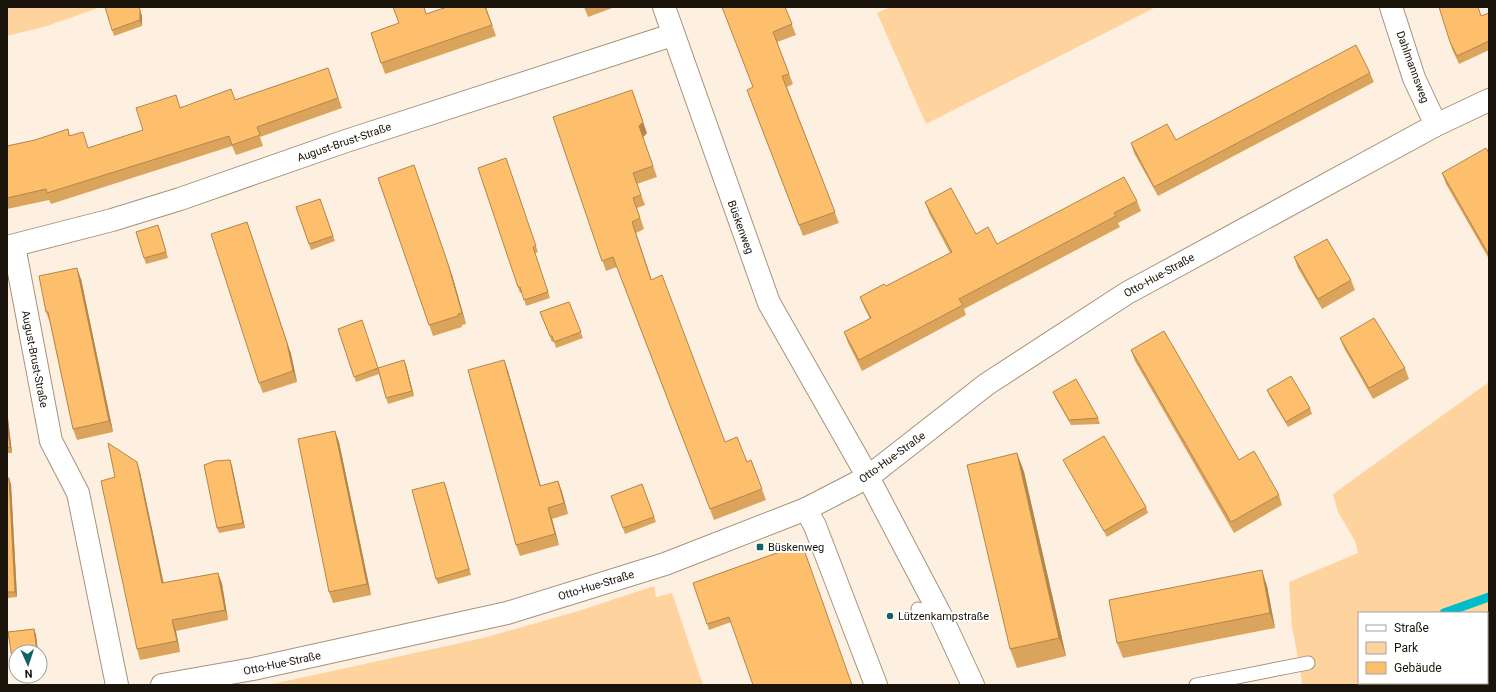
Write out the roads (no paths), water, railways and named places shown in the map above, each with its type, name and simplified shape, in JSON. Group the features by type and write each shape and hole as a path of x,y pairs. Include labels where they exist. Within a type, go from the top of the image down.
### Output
{"street":[{"name":"Büskenweg","path":"664,7 672,34 768,303 868,477"},
{"name":"Dahlmannsweg","path":"1391,7 1414,78 1436,125"},
{"name":"August-Brust-Straße","path":"117,685 78,493 51,441 11,247 112,220 180,199 342,142 672,34"},
{"name":"Otto-Hue-Straße","path":"162,685 253,669 507,612 665,564 806,509 868,477 987,384 1127,292 1436,125 1489,100"},
{"path":"868,477 940,614 973,685"},
{"path":"806,509 815,526 856,620 876,685"}],"lane":[{"path":"918,609 940,614"},
{"path":"1196,685 1308,663"}],"waterway":[{"path":"1447,612 1489,597"}],"place":[{"name":"Büskenweg","path":"760,547"},
{"name":"Lützenkampstraße","path":"890,616"}]}
